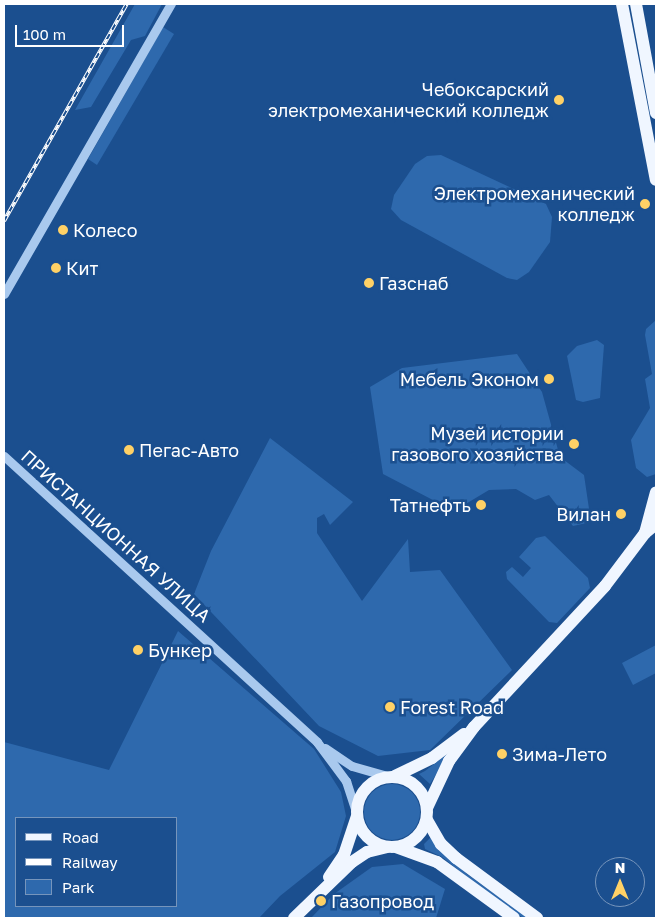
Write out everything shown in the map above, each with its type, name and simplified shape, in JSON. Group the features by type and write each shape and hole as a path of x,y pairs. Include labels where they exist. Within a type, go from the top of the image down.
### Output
{"main road":[{"path":"622,4 656,180"},
{"path":"636,4 656,113"},
{"path":"645,533 656,492"},
{"path":"294,918 352,862 367,852 392,847 415,839 449,761 474,727 605,586 645,533 656,524"},
{"path":"316,896 344,855 362,791 369,783 432,758 474,727"},
{"path":"390,776 414,784 424,798 427,814 441,844 456,858 534,917"},
{"path":"356,813 359,825 369,839 437,862 514,918"}],"street":[{"path":"4,294 7,280 171,4"},
{"name":"ПРИСТАНЦИОННАЯ УЛИЦА","path":"4,456 317,742 352,766 390,776"},
{"name":"ПРИСТАНЦИОННАЯ УЛИЦА","path":"317,742 346,781 356,813"}],"green space":[{"path":"135,4 162,4 145,36 131,40 91,107 75,110"},
{"path":"163,27 174,34 97,165 88,159"},
{"path":"441,155 546,204 552,217 550,242 529,272 517,280 507,278 401,220 391,209 394,195 415,164 427,156"},
{"path":"656,320 656,474 647,477 636,468 631,440 650,408 645,379 652,374 645,335 646,329"},
{"path":"597,340 604,345 600,398 583,402 576,400 567,356 577,346"},
{"path":"517,354 542,392 560,457 584,475 591,522 573,526 549,495 535,500 516,489 489,490 454,511 383,474 370,387 402,368"},
{"path":"270,438 353,502 330,525 324,514 317,518 317,533 362,601 408,539 410,572 440,570 512,670 430,750 378,756 319,726 194,594 211,551"},
{"path":"545,536 588,578 590,588 557,623 549,622 507,579 506,572 512,567 523,577 531,568 519,557 536,538"},
{"path":"178,631 314,749 341,792 346,816 335,852 280,896 259,918 4,918 4,742 109,770"},
{"path":"656,645 656,673 633,685 622,663"},
{"path":"451,751 430,784 419,774 425,771"},
{"path":"392,784 403,786 412,792 418,801 420,812 418,823 412,832 403,838 392,840 381,838 372,832 366,823 364,812 366,801 372,792 381,786"},
{"path":"431,837 467,874 528,918 523,918 496,900 442,857 425,849 424,844"},
{"path":"403,864 445,889 436,918 311,918 334,894 372,867"}],"railway":[{"path":"4,221 127,4"}],"place":[{"name":"Чебоксарский электромеханический колледж","path":"559,100"},
{"name":"Электромеханический колледж","path":"645,204"},
{"name":"Колесо","path":"63,230"},
{"name":"Кит","path":"56,268"},
{"name":"Газснаб","path":"369,283"},
{"name":"Мебель Эконом","path":"549,379"},
{"name":"Музей истории газового хозяйства","path":"574,444"},
{"name":"Пегас-Авто","path":"129,450"},
{"name":"Татнефть","path":"481,505"},
{"name":"Вилан","path":"621,514"},
{"name":"Бункер","path":"138,650"},
{"name":"Forest Road","path":"390,707"},
{"name":"Зима-Лето","path":"502,754"},
{"name":"Газопровод","path":"321,901"}]}
